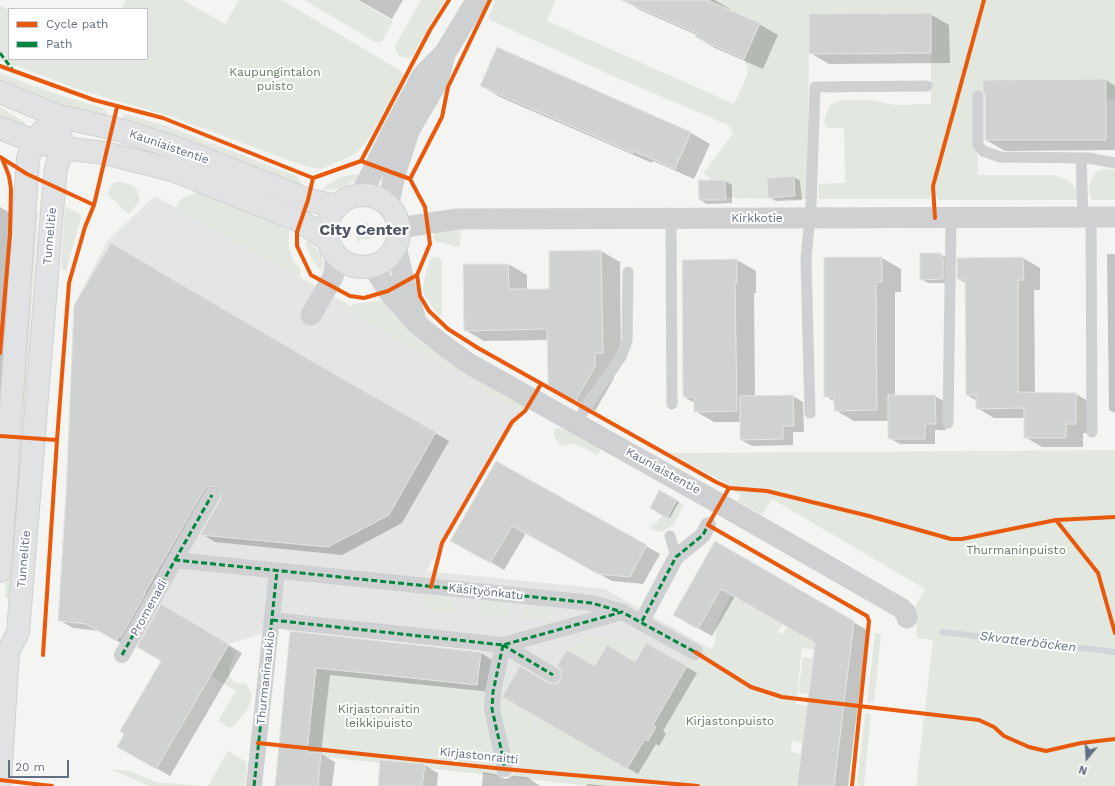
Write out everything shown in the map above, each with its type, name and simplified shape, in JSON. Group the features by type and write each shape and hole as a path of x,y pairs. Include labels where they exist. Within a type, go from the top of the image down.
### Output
{"main road":[{"name":"Kauniaistentie","path":"0,92 58,116 120,130 145,138 182,150 308,200 337,206"},
{"path":"33,141 58,116"},
{"name":"Tunnelitie","path":"0,780 4,643 18,632 54,187 56,169 62,148 58,116"},
{"name":"Kauniaistentie","path":"0,128 33,141 62,148 105,153 173,170 288,216 300,222 332,248"},
{"name":"Tunnelitie","path":"0,571 28,159 33,141"},
{"path":"361,195 376,197 388,205 398,219 398,237 387,259 366,268 352,266 345,263 332,248 327,228 330,217 337,206 348,198 361,195"}],"street":[{"path":"361,195 423,74 445,53 477,0"},
{"path":"388,205 395,173 409,130 437,82 445,53"},
{"name":"Kirkkotie","path":"398,237 457,219 1115,217"},
{"path":"398,237 404,281 417,324"},
{"path":"311,315 333,276 335,267 332,248"},
{"name":"Kauniaistentie","path":"373,266 388,291 417,324 468,362 901,608 906,613 907,618"},
{"name":"Promenadi","path":"122,656 212,495"},
{"path":"642,621 676,557 703,535 708,525"},
{"path":"175,560 277,571"},
{"name":"Käsityönkatu","path":"277,571 592,603 622,612 642,621 695,652"},
{"name":"Thurmaninaukio","path":"254,786 277,571"},
{"path":"272,620 503,645 622,612"},
{"path":"503,645 552,674"},
{"path":"503,645 493,692 492,709 504,762 504,769"}],"lane":[{"path":"810,413 806,259 810,218 815,87 927,86"},
{"path":"978,96 978,145 983,151 1000,157 1089,158 1115,163"},
{"path":"1081,158 1087,217 1092,432"},
{"path":"948,423 951,218"},
{"path":"671,219 672,404"},
{"path":"577,423 585,408 621,356 627,341 628,272"},
{"path":"670,536 676,557"}],"shaded area":[{"path":"155,196 335,297 524,408 426,571 605,589 712,650 634,776 469,759 482,646 290,625 229,644 165,606 140,648 116,641 86,624 58,621 65,507 74,305 108,240"}],"green space":[{"name":"Kaupungintalon puisto","path":"126,0 183,0 225,24 239,0 282,0 401,71 403,77 366,143 355,154 322,169 304,166 175,118 80,90 0,60 0,5 8,9 8,60 148,60 148,8 122,8"},
{"path":"304,0 356,0 393,21 383,40 380,42 375,42"},
{"path":"421,0 445,0 412,56 408,58 401,57 396,52 395,46"},
{"path":"495,0 556,0 547,21 734,104 747,76 748,68 744,59 760,23 710,1 711,0 1115,0 1115,99 1106,100 1106,79 983,80 983,92 975,92 974,146 978,156 978,175 1055,175 1069,181 1077,188 1079,195 1077,200 938,200 938,195 930,195 929,199 819,199 818,184 845,183 844,128 827,128 824,122 831,104 842,100 869,100 896,105 931,104 931,14 809,54 807,199 730,198 704,173 733,133 728,125 615,77 488,19"},
{"path":"0,73 56,94 103,108 107,112 107,115 106,117 40,99 0,81"},
{"path":"0,107 26,123 25,125 24,126 0,116"},
{"path":"126,114 170,127 296,176 303,188 154,129 121,121"},
{"path":"1103,169 1115,170 1115,200 1092,200 1089,186 1097,171"},
{"path":"353,174 361,175 356,180 340,189 322,190 328,184 341,177"},
{"path":"116,182 132,185 137,190 140,200 128,214 107,194 112,184"},
{"path":"198,192 210,195 289,230 289,248 294,262 300,268 300,277 175,208 181,199"},
{"path":"65,206 80,214 81,217 66,271 61,269"},
{"path":"33,213 38,213 24,412 20,412"},
{"path":"367,221 370,228 370,234 374,237 366,240 361,239 359,243 356,237 356,230 352,228 357,225 364,225"},
{"path":"461,229 460,247 436,241 433,238 437,230"},
{"path":"307,241 321,253 324,265 322,271 313,262 305,244"},
{"path":"434,256 442,259 442,315 439,316 424,295 423,287 426,271 430,260"},
{"path":"386,300 406,327 425,345 526,406 526,408 523,411 520,411 348,310 353,304"},
{"path":"556,428 565,429 601,449 597,455 573,444 562,446 555,438 554,432"},
{"name":"Thurmaninpuisto","path":"1115,450 1115,786 916,786 933,640 917,638 916,605 925,589 772,499 762,515 737,501 741,496 725,483 670,453"},
{"path":"19,460 21,462 11,598 5,598 11,503"},
{"path":"677,500 684,506 673,525 663,531 658,532 651,529 651,526 663,515 667,517"},
{"path":"426,593 455,596 453,612 424,609"},
{"name":"Kirjastonpuisto","path":"731,595 782,624 778,632 783,634 787,627 815,643 814,650 802,648 796,704 807,706 803,743 792,741 791,752 801,754 805,786 590,786 307,755 316,668 477,685 533,714 529,722 536,726 541,719 627,769 645,739 648,741 656,727 653,725 700,643 712,649 715,643 717,622"},
{"path":"481,599 510,602 508,618 479,615"},
{"path":"524,605 553,609 551,622 522,618"},
{"path":"875,633 881,634 874,703 867,702"},
{"path":"592,636 647,643 635,662 595,666 567,650"},
{"path":"228,647 236,652 229,669 230,677 237,683 243,684 245,682 251,693 251,701 248,709 234,726 228,727 218,721 236,691 211,676"},
{"path":"803,657 813,658 808,694 798,693"},
{"path":"865,713 871,714 864,786 857,786"},
{"path":"228,751 247,762 245,786 208,786"},
{"path":"112,770 130,771 156,782 201,786 149,786"}],"building":[{"path":"621,0 707,0 760,23 744,59 695,37 697,33"},
{"path":"931,13 931,53 809,54 809,14"},
{"path":"497,47 691,132 675,169 634,151 633,153 480,86"},
{"path":"1106,79 1106,140 985,140 985,96 983,91 983,80"},
{"path":"794,176 795,196 768,198 767,178"},
{"path":"698,180 725,180 726,200 699,200"},
{"path":"111,243 436,432 389,515 328,547 200,535 220,500 221,495 217,487 207,487 144,594 121,637 119,636 116,641 86,624 58,621 66,493 74,305"},
{"path":"601,250 603,353 595,353 595,367 575,401 548,385 547,329 464,331 463,264 508,264 509,289 549,289 549,251"},
{"path":"920,253 941,253 941,258 943,258 943,279 920,280"},
{"path":"824,257 882,257 882,282 876,282 877,410 834,411 834,397 824,397"},
{"path":"1023,257 1024,280 1018,280 1018,392 1076,393 1076,424 1066,424 1066,438 1024,438 1024,408 976,409 976,395 966,395 965,279 957,279 957,258"},
{"path":"737,259 737,283 735,283 737,411 694,412 694,397 683,397 682,260"},
{"path":"793,395 794,426 783,426 783,439 740,440 740,396"},
{"path":"888,395 935,395 936,424 925,424 925,439 888,439"},
{"path":"496,461 647,545 630,577 598,574 512,526 490,563 450,541"},
{"path":"659,490 677,500 667,518 650,508"},
{"path":"715,541 854,621 834,786 797,786 815,643 721,589 698,629 673,615"},
{"path":"161,604 229,644 156,769 117,747 124,734 120,731 161,661 137,647"},
{"path":"290,631 481,652 477,685 316,668 307,752 321,753 318,786 275,786"},
{"path":"646,643 687,666 653,725 656,727 648,741 645,739 627,769 502,697 520,666 548,683 553,684 558,683 561,680 561,671 557,666 567,650 595,666 607,645 635,662"},
{"path":"380,760 425,764 422,786 378,786"}],"waterway":[{"name":"Skvatterbäcken","path":"942,632 1115,652"}],"marked path":[{"path":"0,53 12,69"},
{"path":"175,560 212,495"},
{"path":"642,621 676,557 703,535 708,525"},
{"path":"122,655 175,560 592,603 622,612"},
{"path":"254,786 277,571"},
{"path":"272,620 503,645 622,612 695,652"},
{"path":"503,645 493,692 492,709 504,762 504,769"},
{"path":"503,645 553,675"}],"cycle path":[{"path":"361,161 430,30 449,0"},
{"path":"410,179 442,117 448,87 490,0"},
{"path":"935,218 933,186 984,0"},
{"path":"0,66 94,100 163,118 313,178 361,161 410,179 425,207 430,244 417,275 420,296 429,311 448,329 478,348 729,488 767,491 869,516 951,539 962,539 1056,520 1115,517"},
{"path":"43,655 69,283 85,227 94,205 117,107"},
{"path":"0,157 27,174 94,205"},
{"path":"0,353 10,234 11,189 9,176 2,158"},
{"path":"313,178 308,200 297,232 297,246 311,275 350,296 364,298 388,291 417,275"},
{"path":"431,587 442,543 512,422 525,411 541,384"},
{"path":"0,436 57,440"},
{"path":"729,488 708,525 867,616 869,621 852,786"},
{"path":"1056,520 1098,573 1115,633"},
{"path":"695,652 751,687 782,697 979,720 994,727 1004,736 1029,747 1046,751 1081,743 1115,739"},
{"name":"Kirjastonraitti","path":"258,743 504,769 698,786"},
{"path":"0,780 52,786"}],"district":[{"name":"City Center","path":"364,230"}],"park label":[{"name":"Kirjastonraitin leikkipuisto","path":"379,716"}]}
